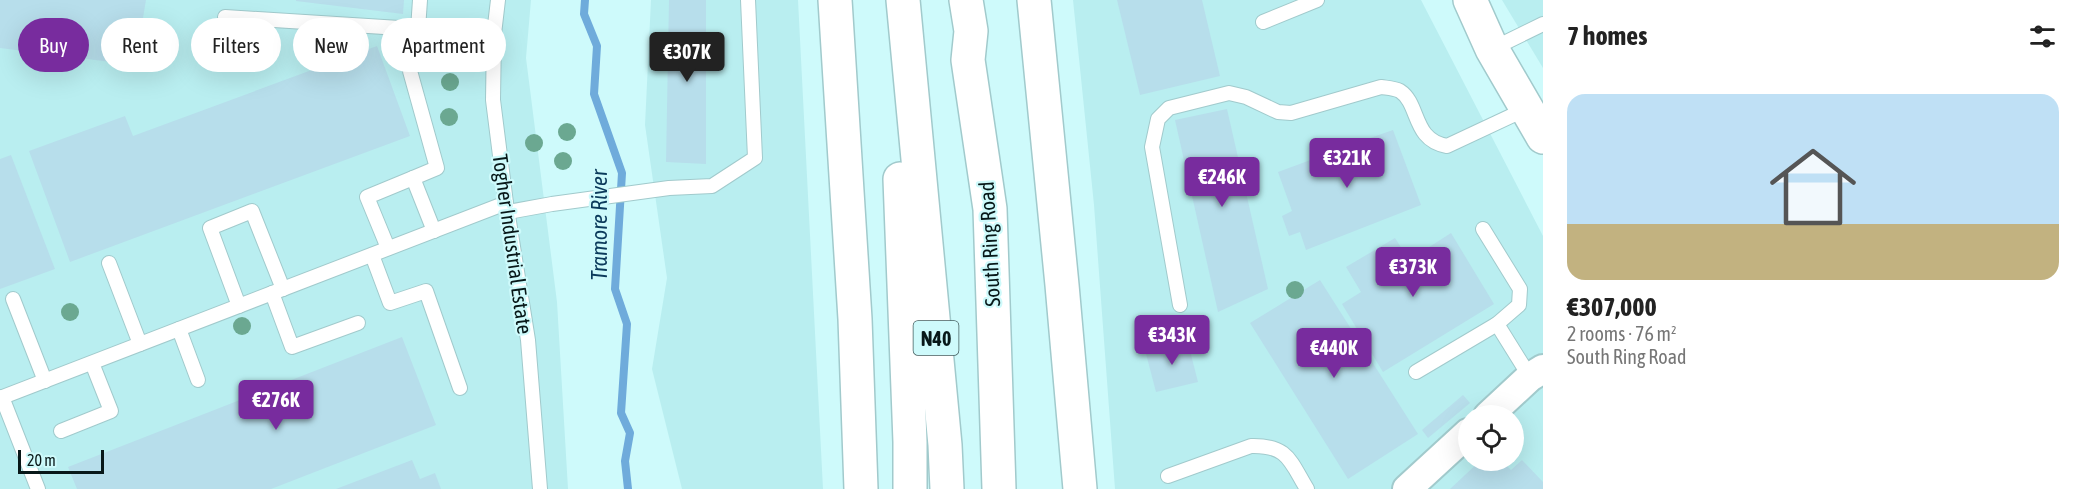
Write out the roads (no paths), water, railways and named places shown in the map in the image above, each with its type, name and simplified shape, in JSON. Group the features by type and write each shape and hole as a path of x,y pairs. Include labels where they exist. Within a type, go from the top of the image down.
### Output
{"main road":[{"path":"836,0 855,319 861,489"},
{"path":"894,0 910,489"},
{"name":"N40","path":"903,0 922,187 947,489"},
{"name":"South Ring Road","path":"966,0 971,31 968,60 990,209 999,489"},
{"path":"1034,0 1080,489"},
{"path":"1470,0 1492,49 1543,137"},
{"path":"922,187 926,489"},
{"path":"990,209 1018,489"}],"street":[{"path":"1501,405 1537,373"},
{"path":"1407,489 1458,442"}],"lane":[{"path":"419,18 420,0"},
{"name":"Togher Industrial Estate","path":"496,18 498,0"},
{"path":"38,489 1,398 434,231 507,208 712,186 755,158 748,0"},
{"path":"1263,22 1317,0"},
{"path":"225,17 381,27"},
{"path":"1492,49 1543,24"},
{"path":"388,249 367,197 437,168 410,72"},
{"name":"Togher Industrial Estate","path":"493,72 493,100 528,340 540,489"},
{"path":"1180,305 1152,147 1158,119 1169,108 1229,93 1246,97 1278,112 1291,113 1382,87 1392,88 1406,97 1420,126 1429,138 1438,144 1447,146 1526,108"},
{"path":"413,178 434,231"},
{"path":"239,306 210,228 252,211 277,291 291,347 358,323"},
{"path":"1416,372 1497,324 1515,309 1521,295 1520,289 1483,229"},
{"path":"372,255 390,303 426,291 460,388"},
{"path":"110,263 140,344"},
{"path":"13,299 45,381"},
{"path":"1497,324 1537,373"},
{"path":"179,329 198,380"},
{"path":"61,431 111,411 92,363"},
{"path":"1168,476 1251,446 1264,446 1278,448 1288,458 1307,489"}],"waterway":[{"name":"Tramore River","path":"585,0 584,14 597,46 594,94 622,173 615,289 627,324 621,413 630,433 625,461 628,489"}]}
